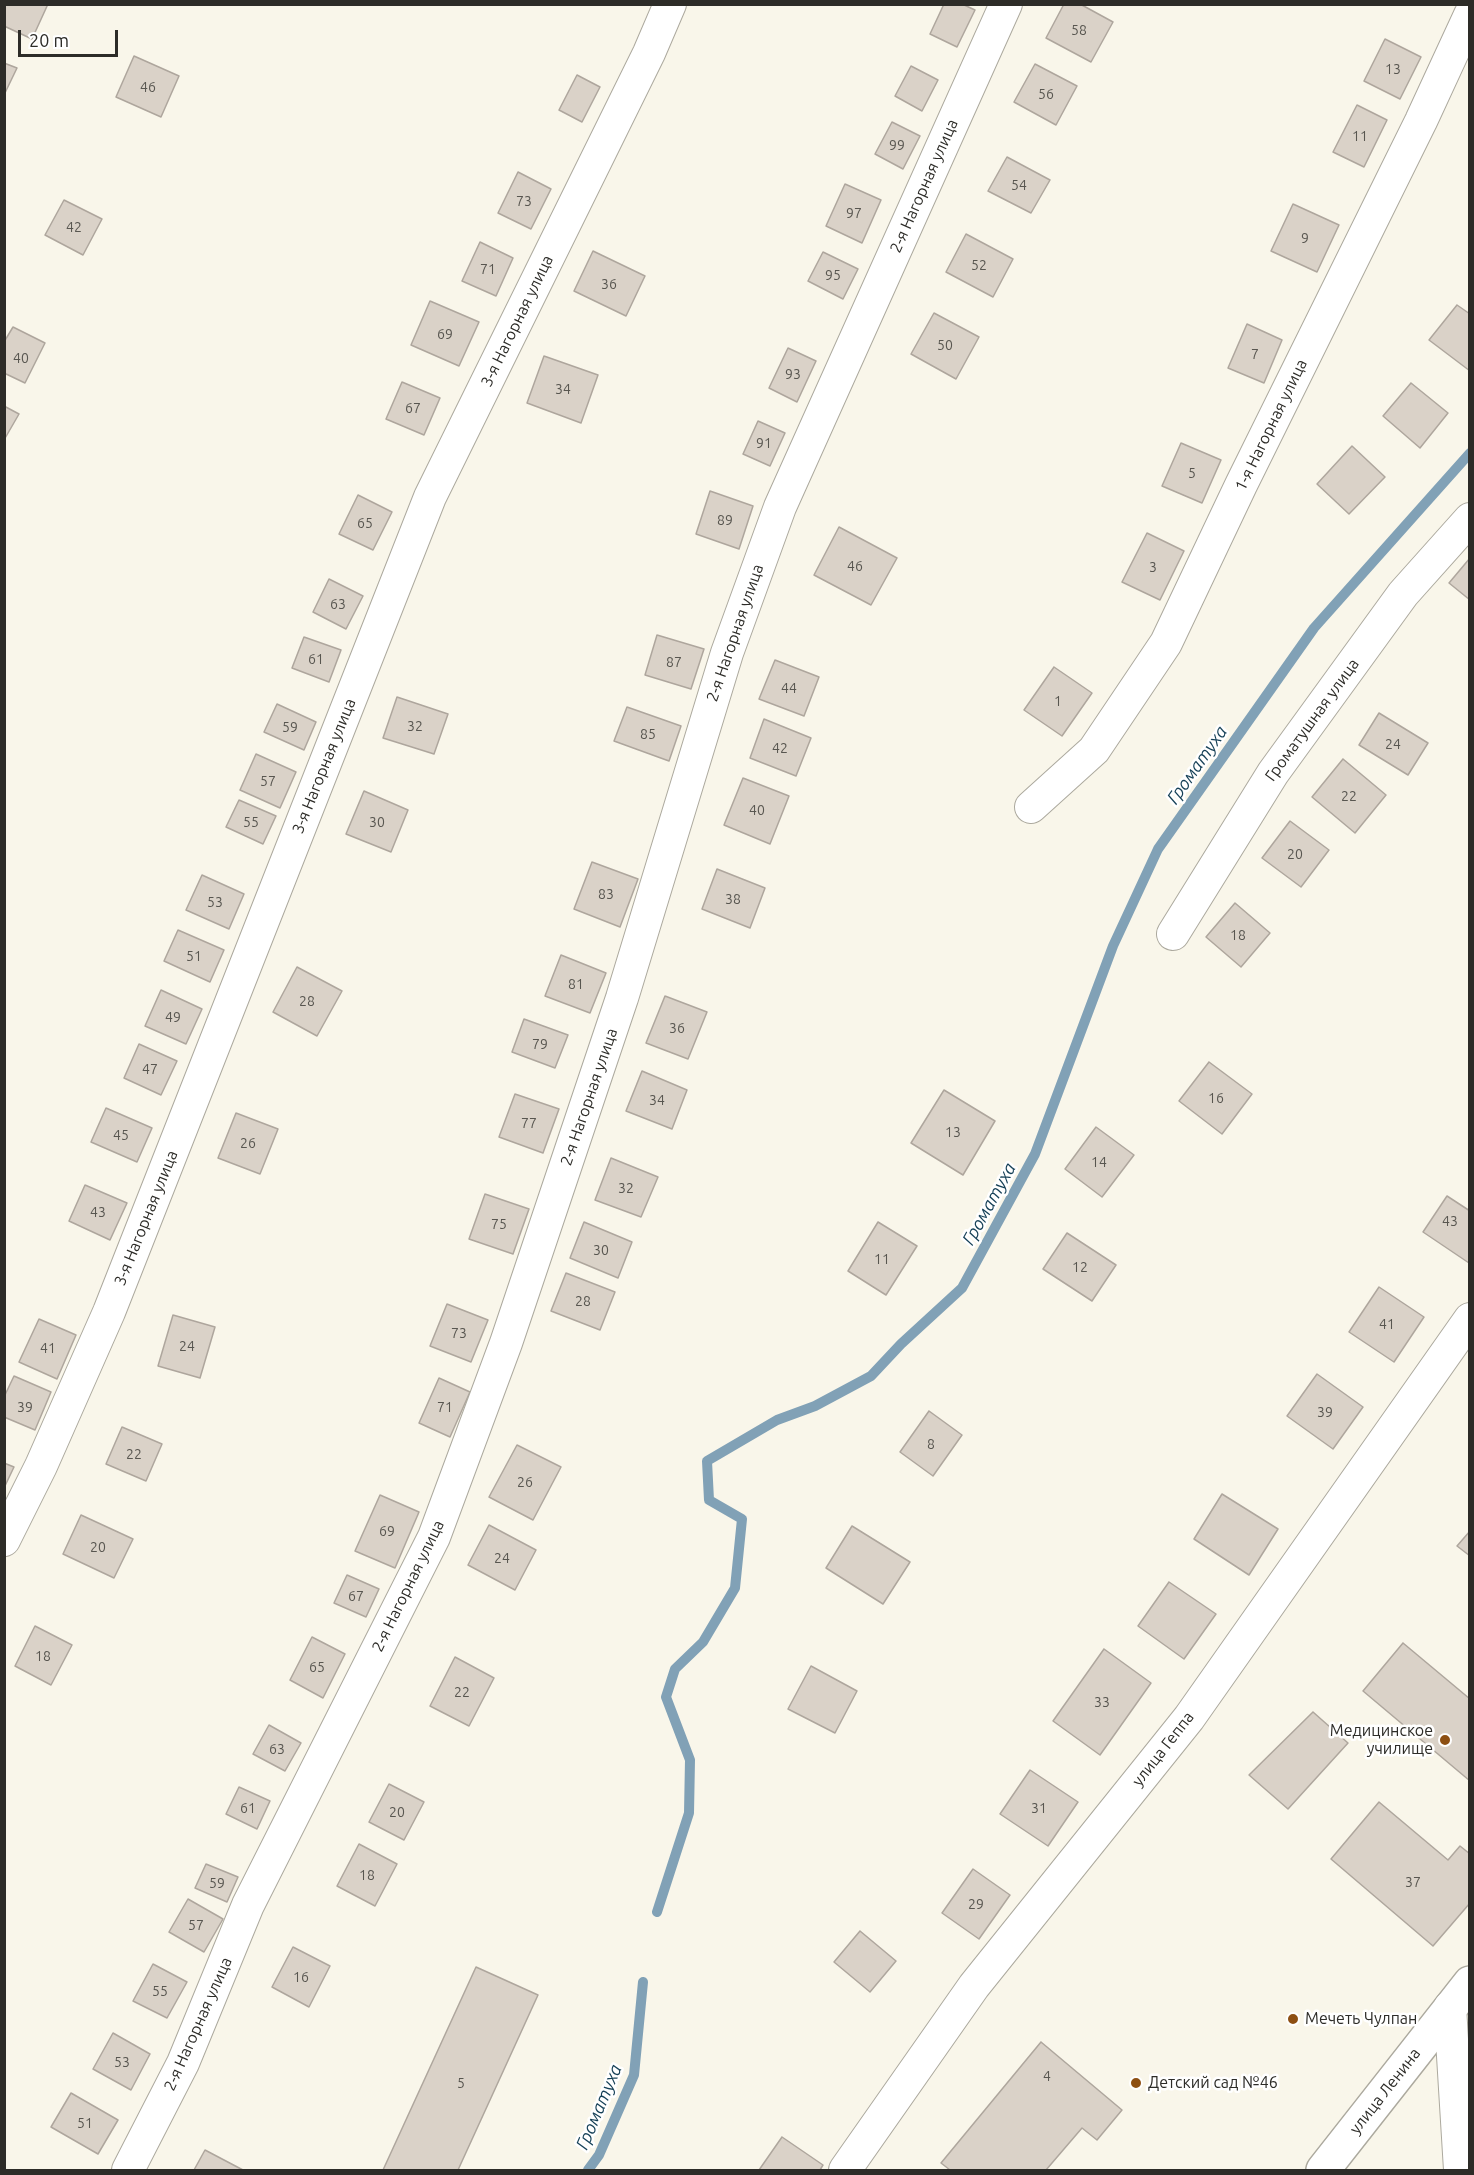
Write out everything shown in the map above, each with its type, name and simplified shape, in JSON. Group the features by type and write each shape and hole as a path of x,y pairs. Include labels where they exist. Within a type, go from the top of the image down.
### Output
{"main road":[{"name":"улица Ленина","path":"1323,2170 1460,1995"}],"street":[{"name":"3-я Нагорная улица","path":"4,1540 41,1466 109,1312 430,497 649,53 670,4"},
{"name":"2-я Нагорная улица","path":"128,2170 183,2063 248,1905 434,1537 506,1343 622,998 727,653 780,507 1006,4"},
{"name":"1-я Нагорная улица","path":"1031,807 1094,750 1166,644 1241,485 1421,121 1470,15"},
{"name":"Громатушная улица","path":"1173,934 1273,773 1403,594 1470,519"},
{"name":"улица Геппа","path":"845,2170 974,1986 1189,1718 1470,1319"},
{"path":"1460,1995 1461,2170"}],"building":[{"path":"4,4 48,4 32,39 4,26"},
{"path":"944,4 962,4 975,10 957,47 930,34"},
{"path":"1064,4 1080,4 1113,22 1091,62 1046,38"},
{"path":"1385,39 1421,57 1400,99 1364,81"},
{"path":"134,56 179,76 161,117 116,97"},
{"path":"4,63 17,68 4,95"},
{"path":"1035,64 1077,86 1056,125 1014,102"},
{"path":"911,66 938,80 922,111 895,96"},
{"path":"577,75 600,87 582,122 559,110"},
{"path":"1357,105 1387,120 1364,167 1333,152"},
{"path":"892,122 920,136 903,169 875,154"},
{"path":"1007,157 1050,180 1031,213 988,191"},
{"path":"518,172 551,189 531,229 498,213"},
{"path":"845,184 881,200 862,243 826,226"},
{"path":"64,200 102,219 83,255 45,235"},
{"path":"1293,204 1339,225 1317,272 1271,251"},
{"path":"966,234 1013,259 993,297 946,272"},
{"path":"480,242 513,258 496,296 462,281"},
{"path":"593,251 645,276 626,316 574,291"},
{"path":"823,252 858,269 843,299 808,281"},
{"path":"430,301 479,322 459,366 411,345"},
{"path":"1457,305 1470,314 1470,371 1429,340"},
{"path":"934,313 979,337 956,379 911,354"},
{"path":"1247,324 1282,340 1264,383 1228,368"},
{"path":"13,327 45,343 25,383 4,373 4,342"},
{"path":"788,348 816,361 797,402 769,388"},
{"path":"544,356 598,375 581,423 527,403"},
{"path":"402,382 440,398 424,435 386,419"},
{"path":"1411,383 1448,413 1420,448 1383,416"},
{"path":"4,406 19,414 4,440"},
{"path":"758,421 785,433 770,466 743,454"},
{"path":"1181,443 1221,460 1202,503 1162,486"},
{"path":"1352,446 1385,477 1349,514 1317,484"},
{"path":"710,491 753,506 739,549 696,534"},
{"path":"358,495 392,512 373,550 339,534"},
{"path":"839,527 897,558 871,605 814,575"},
{"path":"1147,533 1184,551 1160,600 1122,582"},
{"path":"1470,558 1470,600 1449,583"},
{"path":"329,579 363,596 346,629 313,612"},
{"path":"657,635 704,649 691,689 645,675"},
{"path":"304,637 341,650 329,682 292,668"},
{"path":"775,660 819,677 804,716 759,699"},
{"path":"1054,667 1092,693 1062,736 1024,710"},
{"path":"397,697 448,714 434,754 383,738"},
{"path":"277,704 316,722 304,750 264,732"},
{"path":"627,707 681,726 669,761 614,741"},
{"path":"1379,713 1428,743 1408,775 1359,745"},
{"path":"764,719 811,738 796,776 750,758"},
{"path":"256,754 296,772 280,808 240,790"},
{"path":"1343,759 1386,795 1355,833 1312,797"},
{"path":"743,778 789,796 770,844 724,825"},
{"path":"364,791 408,810 391,852 346,834"},
{"path":"239,800 276,816 263,844 226,827"},
{"path":"1290,821 1329,850 1301,887 1262,858"},
{"path":"592,862 638,879 620,927 574,909"},
{"path":"717,869 765,888 750,928 702,909"},
{"path":"202,875 244,894 229,929 186,910"},
{"path":"1235,903 1270,933 1241,967 1206,937"},
{"path":"178,930 224,950 210,982 164,961"},
{"path":"561,955 606,973 590,1013 545,996"},
{"path":"297,967 342,991 317,1036 273,1012"},
{"path":"161,990 202,1009 186,1044 145,1026"},
{"path":"665,996 707,1012 688,1059 646,1043"},
{"path":"524,1019 568,1035 555,1068 512,1052"},
{"path":"139,1044 177,1061 161,1095 124,1078"},
{"path":"1209,1062 1252,1094 1222,1134 1179,1101"},
{"path":"642,1071 687,1090 672,1129 626,1111"},
{"path":"944,1090 995,1121 963,1175 911,1143"},
{"path":"515,1094 559,1109 543,1153 499,1137"},
{"path":"106,1108 152,1128 137,1162 91,1142"},
{"path":"236,1113 278,1129 260,1174 218,1158"},
{"path":"1096,1127 1134,1155 1102,1197 1065,1169"},
{"path":"611,1158 658,1177 641,1217 595,1200"},
{"path":"85,1185 127,1203 110,1240 69,1221"},
{"path":"485,1194 529,1209 513,1254 469,1239"},
{"path":"1447,1196 1470,1211 1469,1263 1423,1232"},
{"path":"584,1222 632,1242 618,1278 570,1258"},
{"path":"878,1222 917,1246 886,1295 848,1271"},
{"path":"1067,1233 1116,1265 1092,1301 1043,1269"},
{"path":"566,1273 615,1292 600,1330 551,1311"},
{"path":"1379,1287 1424,1317 1394,1362 1349,1332"},
{"path":"447,1304 488,1320 471,1362 430,1346"},
{"path":"173,1315 215,1327 200,1378 158,1366"},
{"path":"39,1319 76,1335 57,1379 19,1362"},
{"path":"1317,1374 1363,1407 1333,1449 1287,1416"},
{"path":"14,1376 51,1392 35,1430 4,1417 4,1397"},
{"path":"439,1378 470,1392 450,1437 419,1423"},
{"path":"929,1411 962,1435 933,1476 900,1452"},
{"path":"122,1427 162,1444 146,1481 106,1464"},
{"path":"517,1445 561,1467 533,1520 489,1497"},
{"path":"4,1463 14,1467 4,1488"},
{"path":"1222,1494 1278,1529 1249,1575 1194,1539"},
{"path":"380,1495 419,1512 395,1568 355,1551"},
{"path":"81,1515 133,1539 114,1578 63,1554"},
{"path":"489,1525 536,1550 515,1590 468,1565"},
{"path":"852,1526 910,1562 883,1604 826,1568"},
{"path":"1470,1531 1470,1556 1457,1546"},
{"path":"347,1575 379,1589 366,1617 334,1603"},
{"path":"1169,1582 1216,1614 1184,1659 1138,1626"},
{"path":"35,1626 72,1645 51,1685 15,1666"},
{"path":"312,1637 345,1654 323,1698 290,1680"},
{"name":"Медицинское училище","path":"1403,1643 1470,1699 1470,1781 1363,1691"},
{"path":"1104,1649 1151,1683 1100,1755 1053,1721"},
{"path":"455,1657 494,1678 469,1726 430,1706"},
{"path":"811,1666 857,1691 835,1733 788,1709"},
{"path":"1313,1712 1348,1743 1288,1809 1249,1775"},
{"path":"269,1725 301,1743 285,1771 253,1754"},
{"path":"1030,1770 1078,1802 1048,1846 1000,1814"},
{"path":"389,1784 424,1802 404,1840 369,1822"},
{"path":"239,1787 270,1801 257,1829 226,1814"},
{"path":"1379,1802 1448,1860 1460,1846 1470,1854 1470,1903 1433,1946 1331,1859"},
{"path":"359,1844 397,1864 375,1906 337,1886"},
{"path":"206,1864 238,1877 227,1902 195,1888"},
{"path":"973,1869 1010,1895 979,1939 942,1913"},
{"path":"188,1899 223,1919 204,1952 169,1932"},
{"path":"860,1931 896,1961 870,1992 834,1962"},
{"path":"293,1947 330,1966 309,2007 272,1987"},
{"path":"153,1964 187,1982 167,2018 133,2001"},
{"path":"476,1967 538,1995 458,2170 383,2170"},
{"path":"113,2033 150,2054 131,2090 93,2069"},
{"path":"1041,2042 1122,2110 1097,2140 1082,2128 1046,2170 950,2170 941,2163"},
{"path":"71,2093 118,2120 98,2154 51,2127"},
{"path":"782,2137 823,2165 820,2170 759,2170"},
{"path":"205,2150 243,2170 194,2170"}],"waterway":[{"name":"Громатуха","path":"657,1912 689,1813 690,1760 666,1697 675,1669 703,1642 735,1588 742,1519 709,1500 707,1461 777,1420 815,1406 871,1376 901,1344 962,1288 1035,1154 1113,946 1158,849 1314,628 1470,453"},
{"name":"Громатуха","path":"588,2170 599,2155 634,2075 643,1982"}],"place":[{"name":"Медицинское училище","path":"1445,1740"},
{"name":"Мечеть Чулпан","path":"1293,2019"},
{"name":"Детский сад №46","path":"1136,2083"}]}
